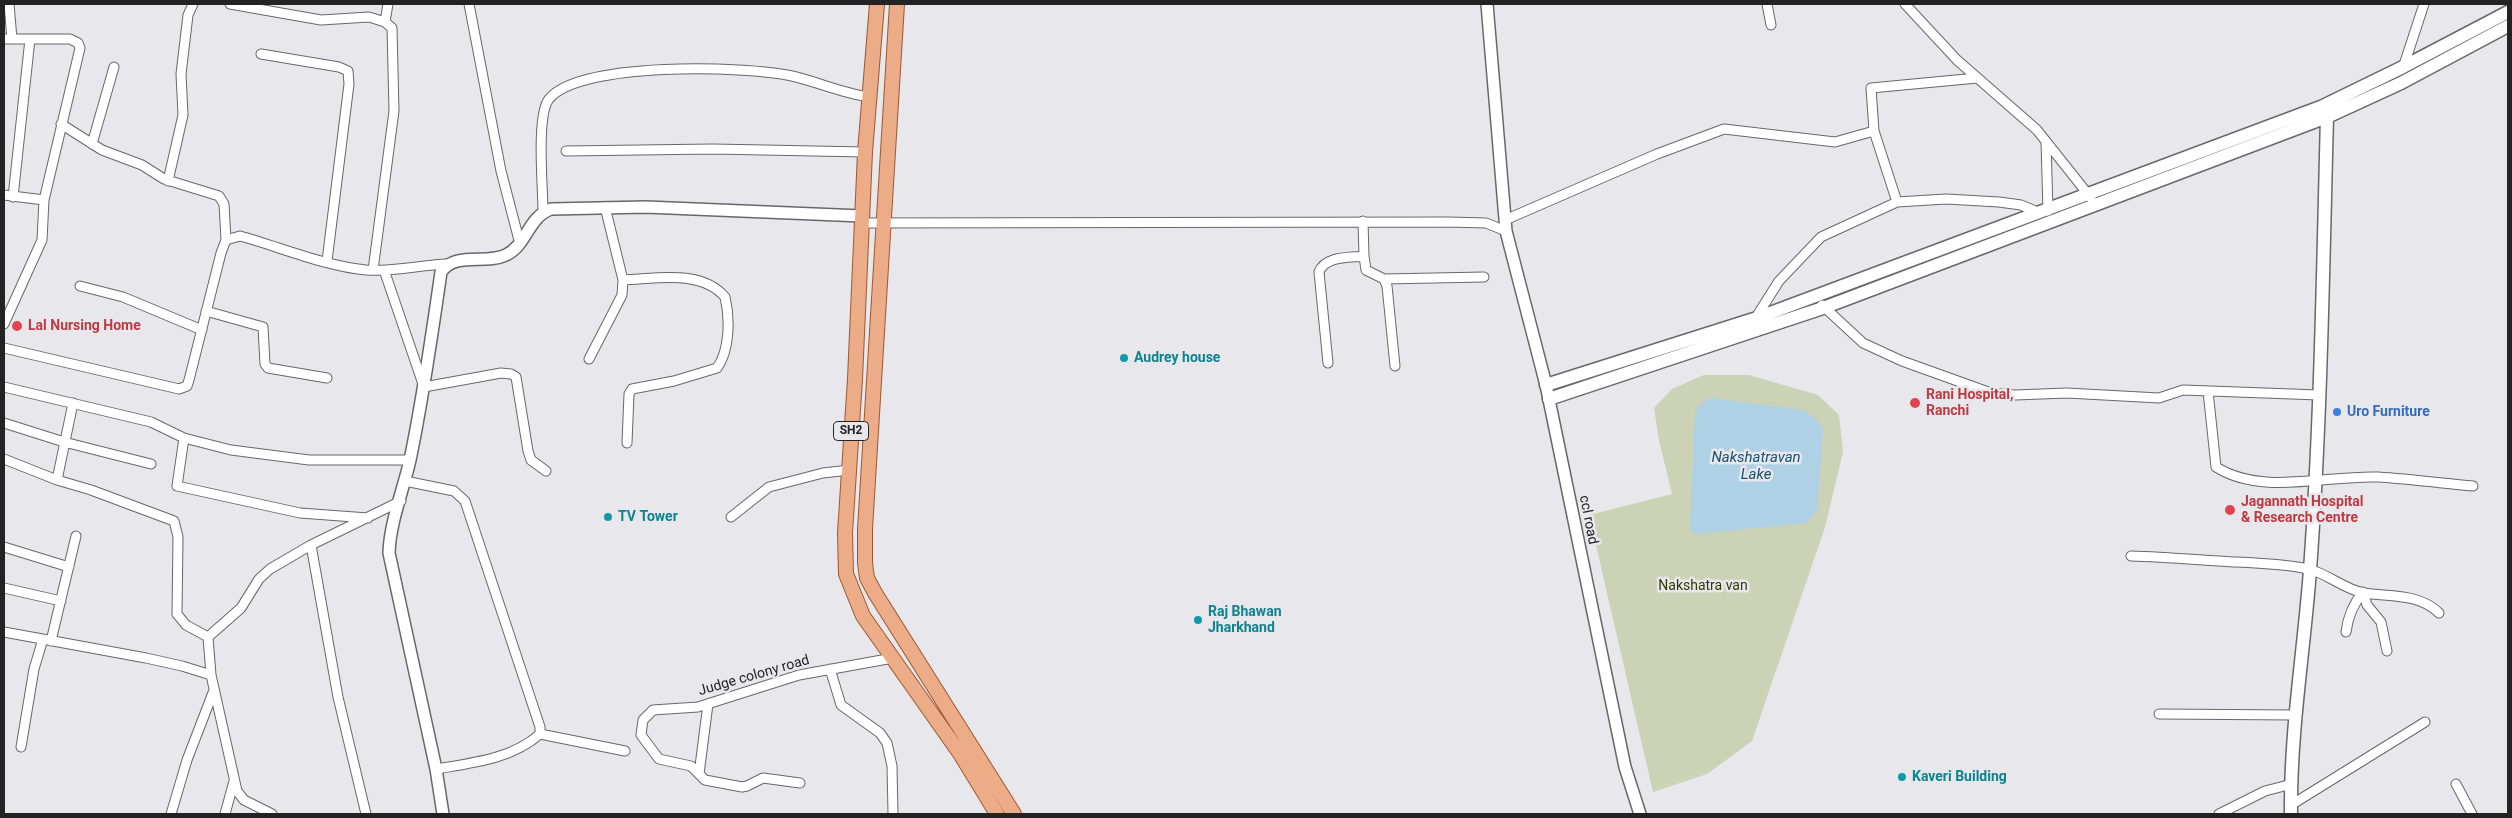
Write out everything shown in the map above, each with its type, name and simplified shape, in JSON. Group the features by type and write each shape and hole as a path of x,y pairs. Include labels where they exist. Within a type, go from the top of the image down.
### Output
{"main road":[{"name":"SH2","path":"877,4 865,152 845,533 846,574 864,616 961,755 1007,812"},
{"name":"SH2","path":"897,4 865,530 867,578 887,615 1007,812"},
{"path":"2325,112 2403,67 2508,12"},
{"path":"1549,399 1821,302 2401,83 2508,26"},
{"path":"2291,810 2295,715 2310,570 2320,395 2325,112"},
{"path":"1546,385 1754,319 1821,302 2045,212 2092,200"}],"street":[{"path":"4,324 42,240 44,200 80,48 78,43 70,39 8,39 9,4"},
{"path":"168,181 183,115 181,74 188,15 193,4"},
{"path":"230,4 321,20 369,18 385,22 392,28 394,34 394,111 373,270"},
{"path":"385,22 388,4"},
{"path":"469,4 501,171 520,244"},
{"name":"ccl road","path":"1487,4 1506,226 1546,385 1623,758 1640,814"},
{"path":"1767,4 1771,25"},
{"path":"1905,4 1957,60 2037,130 2092,200"},
{"path":"2401,83 2403,67 2424,4"},
{"path":"30,39 8,196 44,200"},
{"path":"261,54 339,66 348,71 349,84 328,262"},
{"path":"92,144 114,67"},
{"path":"543,212 542,118 548,100 569,84 603,75 714,69 794,76 842,93 869,97"},
{"path":"1897,202 1874,131 1871,88 1977,78"},
{"path":"4,348 179,389 187,386 226,240 224,204 219,196 168,181 142,165 92,144 61,124"},
{"path":"226,240 240,236 328,262 373,270 384,270 504,256 520,244 534,220 550,209 605,207 862,219 884,222 1364,221 1486,223 1506,226 1657,154 1724,129 1835,142 1874,131"},
{"path":"1754,319 1779,281 1821,238 1897,202 1946,199 1999,202 2021,205 2045,212 2046,142"},
{"path":"566,151 713,149 865,152"},
{"path":"590,359 621,301 623,280 605,207"},
{"path":"1364,221 1366,270 1384,280 1484,277"},
{"path":"1328,363 1319,272 1322,265 1329,261 1364,256"},
{"path":"442,814 436,769 389,553 390,536 410,460 424,387 441,272 447,264"},
{"path":"384,270 424,387"},
{"path":"623,280 666,278 700,280 712,286 725,297 727,317 724,354 717,368 674,381 632,389 629,394 627,443"},
{"path":"1384,280 1395,366"},
{"path":"80,286 123,297 202,330"},
{"path":"1821,302 1863,343 1902,361 1991,393 2015,395 2068,392 2159,398 2183,390 2320,395"},
{"path":"206,311 263,327 265,364 268,368 327,378"},
{"path":"424,387 501,373 511,374 516,378 519,389 531,460 546,471"},
{"path":"4,387 151,422 184,438 231,450 310,460 410,460"},
{"path":"2208,391 2216,467 2240,478 2314,482 2377,477 2473,486"},
{"path":"57,480 73,403"},
{"path":"4,423 64,442 151,464"},
{"path":"184,438 177,486 300,513 368,518"},
{"path":"4,459 57,480 91,490 174,521 178,537 177,614 186,625 208,637"},
{"path":"731,517 769,487 823,472 849,470"},
{"path":"405,481 454,491 465,501 519,668 537,716 540,734"},
{"path":"208,637 240,608 259,579 270,569 311,545 400,501"},
{"path":"21,747 34,670 61,601 76,536"},
{"path":"311,545 338,698 366,814"},
{"path":"4,547 69,567"},
{"path":"2131,556 2242,562 2310,570 2332,577 2345,587 2363,592 2400,596 2420,601 2432,606 2439,612"},
{"path":"4,588 61,601"},
{"path":"2346,632 2348,619 2355,602 2363,592"},
{"path":"2363,592 2367,605 2381,622 2387,651"},
{"path":"4,632 182,666 211,675"},
{"path":"208,637 211,675 237,791 244,800 272,814"},
{"name":"Judge colony road","path":"800,782 763,778 742,787 713,783 705,780 691,766 659,759 644,740 640,729 647,714 653,710 708,704 778,681 893,658"},
{"path":"830,670 841,705 880,733 887,743 892,766 893,814"},
{"path":"171,814 188,760 214,690"},
{"path":"699,774 708,704"},
{"path":"2159,714 2295,715"},
{"path":"2291,810 2426,722"},
{"path":"436,769 486,760 511,752 540,734 625,751"},
{"path":"225,814 234,781"},
{"path":"2219,814 2265,791 2292,784"},
{"path":"2456,784 2472,814"}],"green space":[{"name":"Nakshatra van","path":"1704,375 1749,375 1818,395 1839,415 1843,452 1825,527 1752,741 1707,774 1653,792 1589,515 1672,494 1659,440 1654,408 1672,389"}],"water":[{"name":"Nakshatravan Lake","path":"1711,398 1803,410 1818,421 1823,429 1817,511 1806,523 1696,534 1690,529 1695,411 1702,403"}],"place":[{"name":"Lal Nursing Home","path":"17,326"},
{"name":"Audrey house","path":"1124,358"},
{"name":"Rani Hospital, Ranchi","path":"1915,403"},
{"name":"Uro Furniture","path":"2337,412"},
{"name":"Jagannath Hospital & Research Centre","path":"2230,510"},
{"name":"TV Tower","path":"608,517"},
{"name":"Raj Bhawan Jharkhand","path":"1198,620"},
{"name":"Kaveri Building","path":"1902,777"}]}
